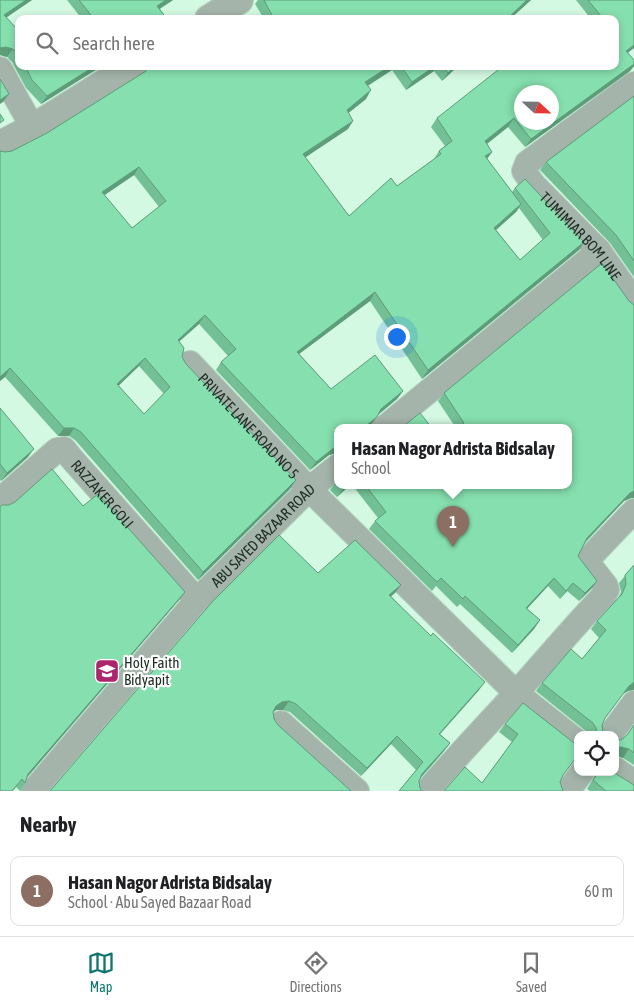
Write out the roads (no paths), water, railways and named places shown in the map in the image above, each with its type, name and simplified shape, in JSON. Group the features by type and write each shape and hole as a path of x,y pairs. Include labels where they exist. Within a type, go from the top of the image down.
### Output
{"street":[{"path":"215,15 239,0"},
{"path":"0,70 33,128"},
{"path":"0,144 33,128 126,70"},
{"name":"TUMIMIAR BOM LINE","path":"634,84 527,163 524,171 533,184 599,251 634,300"},
{"path":"389,424 599,251"},
{"name":"PRIVATE LANE ROAD NO 5","path":"190,363 309,489"},
{"name":"RAZZAKER GOLI","path":"0,500 57,450 64,449 197,600"},
{"path":"309,489 334,469"},
{"name":"ABU SAYED BAZAAR ROAD","path":"33,791 197,600 309,489 516,693 574,739"},
{"path":"427,791 454,758 516,693 573,627 604,595 607,590 606,586 588,563 592,556 634,511"},
{"path":"613,731 634,702"},
{"path":"281,723 357,791"},
{"path":"619,772 634,782"},
{"path":"568,791 579,776"}],"place":[{"name":"Hasan Nagor Adrista Bidsalay","path":"453,547"},
{"name":"Holy Faith Bidyapit","path":"107,671"}]}
